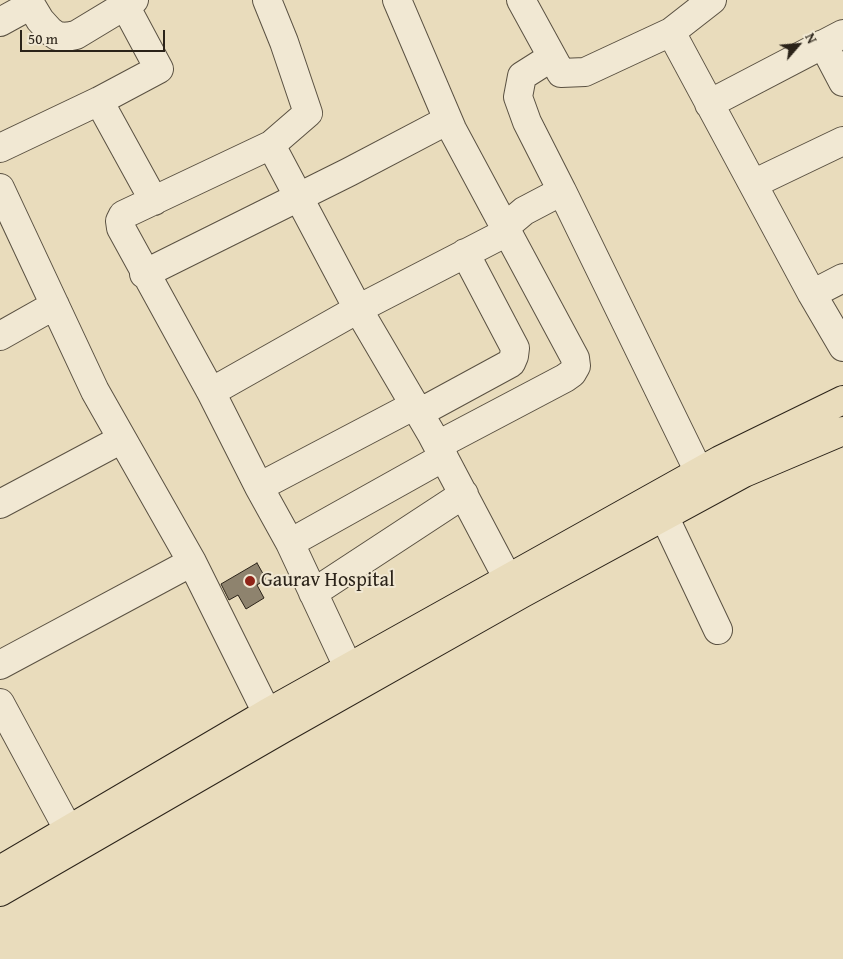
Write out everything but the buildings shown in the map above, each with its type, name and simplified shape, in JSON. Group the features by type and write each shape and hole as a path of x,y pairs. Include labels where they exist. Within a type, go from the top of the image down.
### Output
{"main road":[{"path":"0,870 266,713 699,472 841,406"},
{"path":"0,892 523,593 744,473 843,431"}],"street":[{"path":"267,0 284,42 308,113 271,145 123,215 120,221 124,237 211,392 259,487 290,543 348,667"},
{"path":"290,543 565,378 572,373 576,366 570,347 448,120 397,0"},
{"path":"521,0 561,73 586,72 671,32 712,0"},
{"path":"0,22 30,2 50,31 57,36 66,37 76,35 127,2 159,69 99,101 0,148"},
{"path":"671,32 812,294 843,347"},
{"path":"710,104 833,39 843,82"},
{"path":"552,57 522,76 518,97 527,122 699,472"},
{"path":"99,101 154,201"},
{"path":"144,274 448,120"},
{"path":"753,184 843,141"},
{"path":"271,145 358,309 441,451 508,579"},
{"path":"0,188 95,391 192,562 266,713"},
{"path":"211,392 358,309 466,253 506,230 524,211 562,191"},
{"path":"259,487 510,363 514,356 514,348 466,253"},
{"path":"812,294 843,278"},
{"path":"0,336 55,305"},
{"path":"0,504 122,439"},
{"path":"313,593 464,494"},
{"path":"664,516 718,630"},
{"path":"0,664 192,562"},
{"path":"0,703 68,829"}],"place":[{"name":"Gaurav Hospital","path":"250,581"}]}
